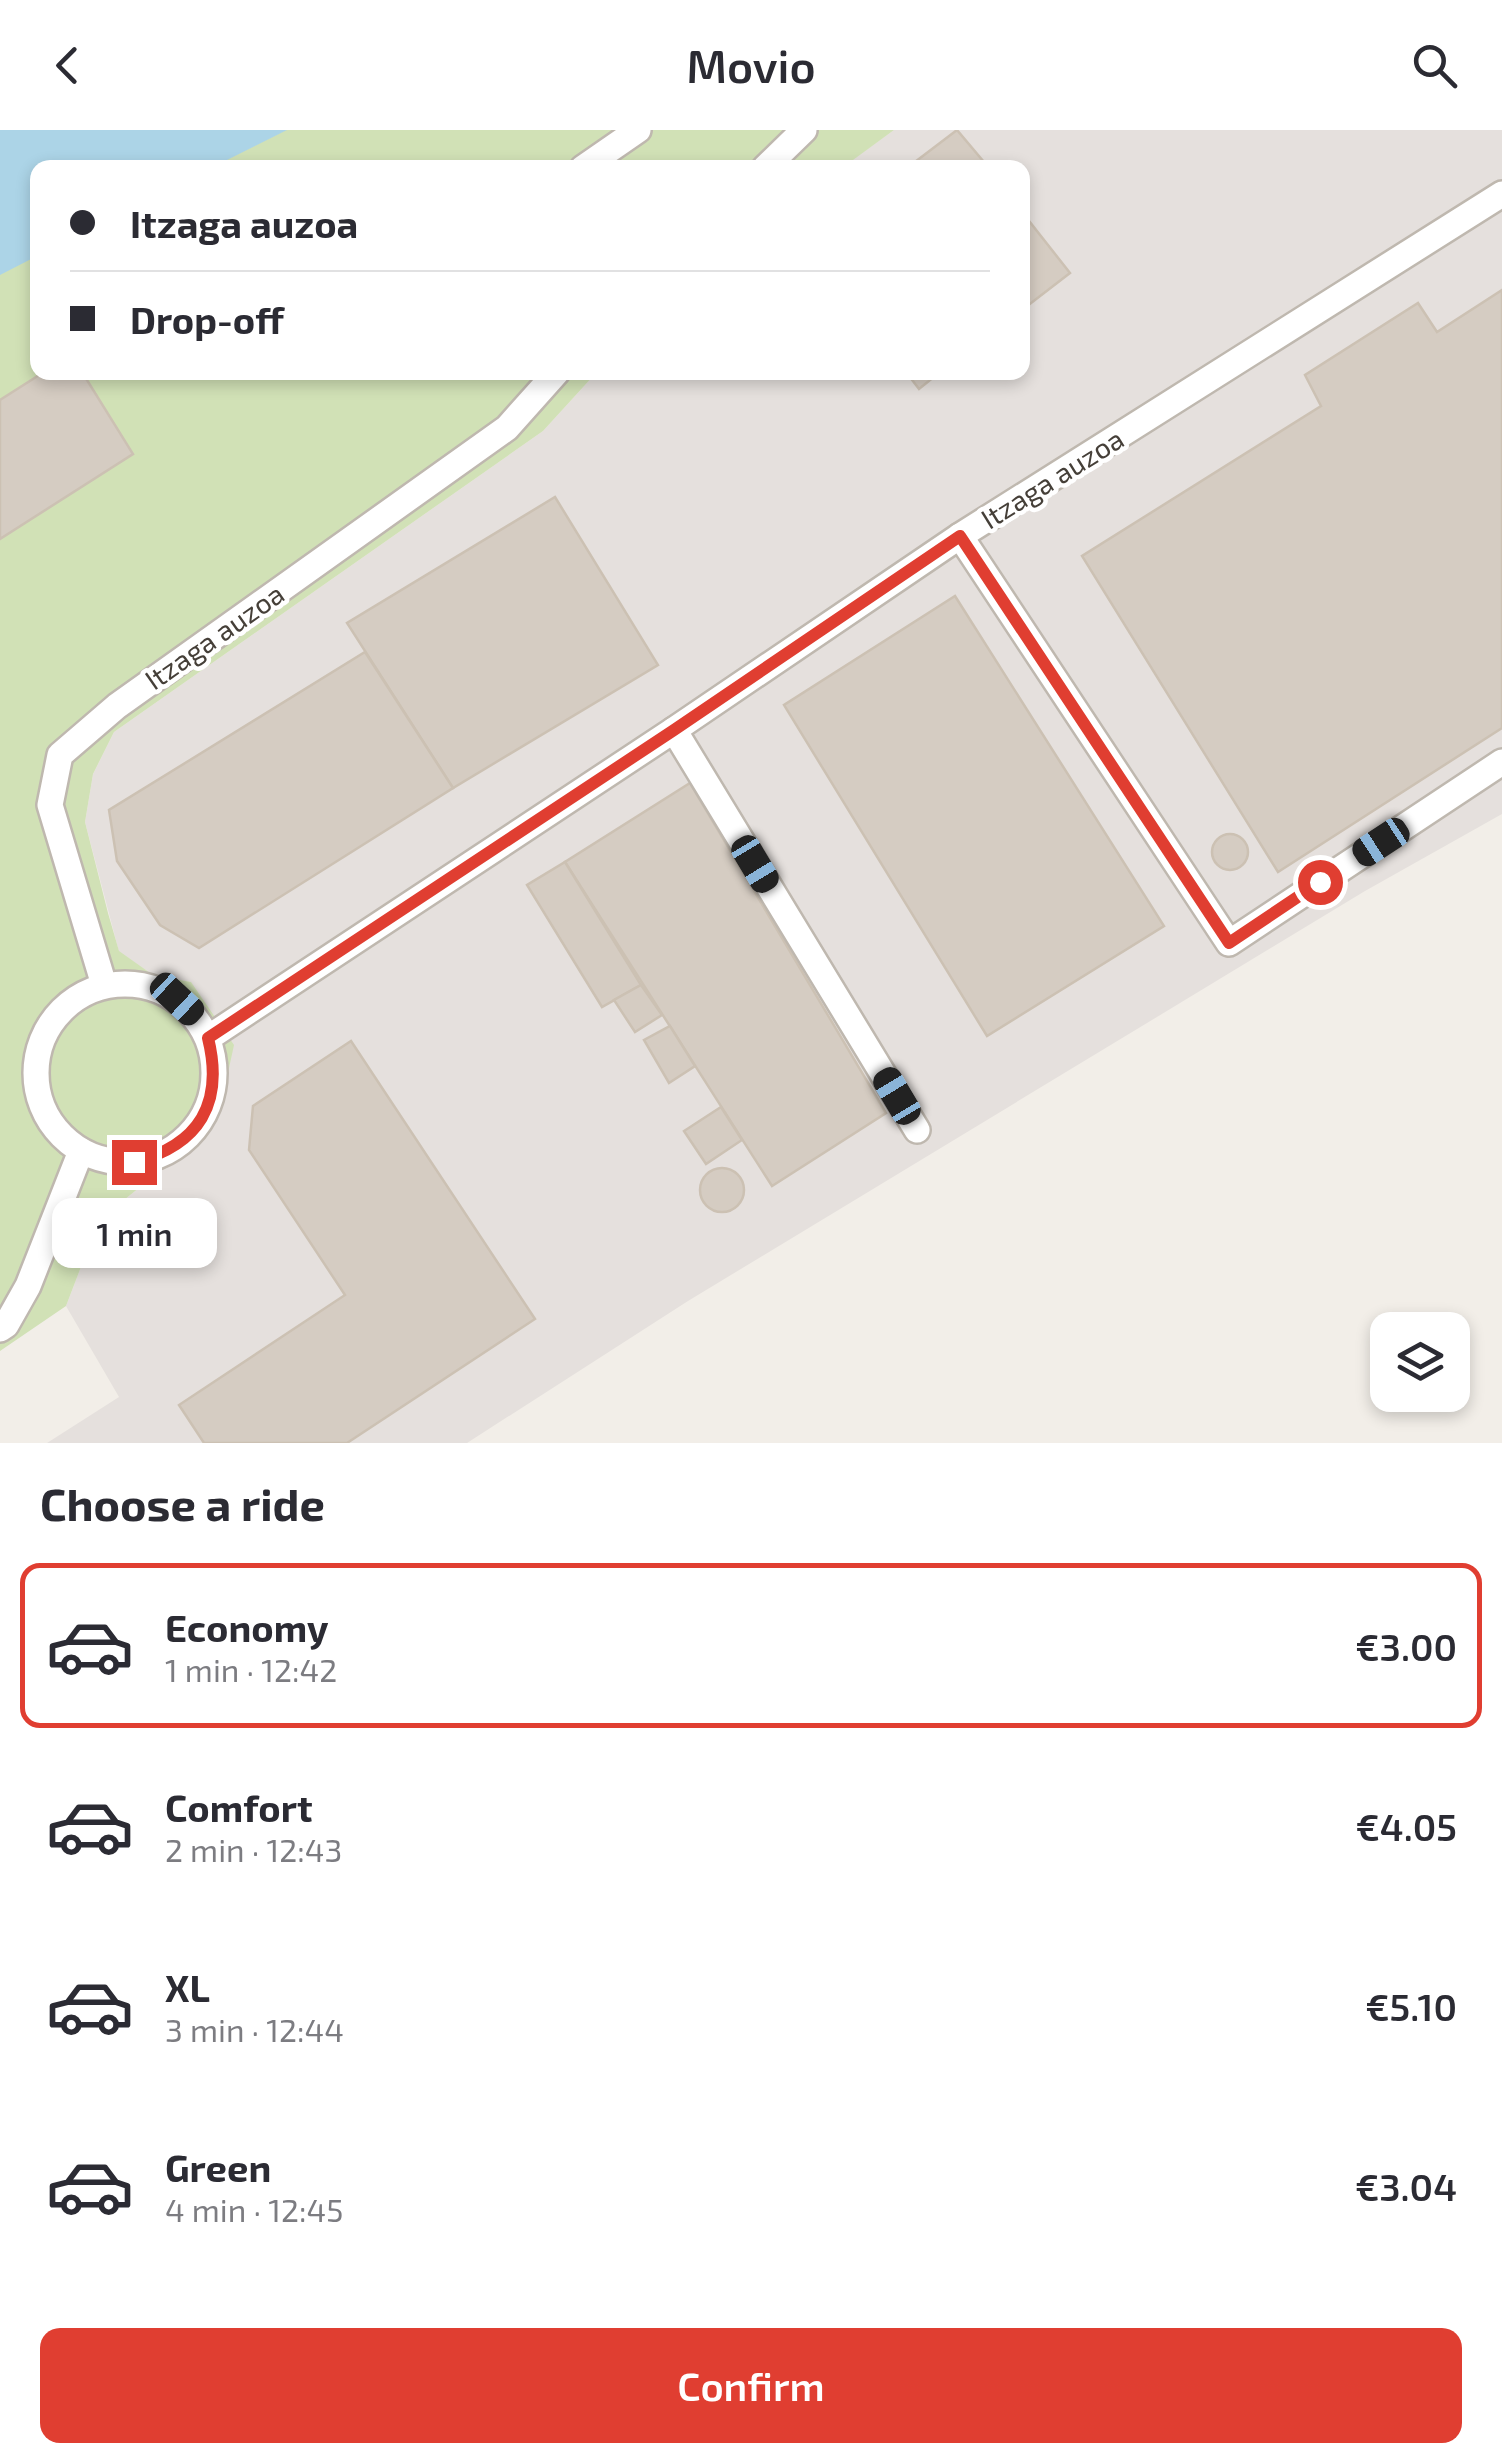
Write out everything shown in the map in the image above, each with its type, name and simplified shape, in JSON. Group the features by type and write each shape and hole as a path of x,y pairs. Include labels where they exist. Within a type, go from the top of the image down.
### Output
{"street":[{"path":"595,160 638,130"},
{"path":"773,160 804,130"},
{"name":"Itzaga auzoa","path":"208,1038 960,536 1502,194"},
{"name":"Itzaga auzoa","path":"104,985 50,805 60,755 117,706 507,428 550,380"},
{"path":"960,536 1229,943 1502,762"},
{"path":"674,730 917,1130"},
{"path":"130,982 154,987 177,999 195,1016 208,1038 214,1065 212,1092 202,1118 185,1140 162,1155 134,1162 107,1161 80,1151 57,1132 40,1106 34,1076 39,1045 53,1018 76,996 104,985 130,982"},
{"path":"0,1328 28,1286 80,1151"}],"shaded area":[{"path":"894,130 1502,130 1502,814 1365,891 688,1301 467,1443 47,1443 119,1397 66,1306 99,1220 205,1135 191,982 153,975 119,952 85,822 93,774 114,732 543,431 590,380 1030,380 1030,160 852,160"}],"green space":[{"path":"0,130 894,130 853,160 30,160 30,380 590,380 543,431 114,732 93,774 85,822 119,951 153,975 191,982 234,1045 219,1114 205,1135 99,1220 66,1306 0,1351"}],"water":[{"path":"0,130 287,130 227,160 30,160 30,260 0,275"}],"building":[{"path":"957,130 982,160 918,160"},
{"path":"1030,222 1070,273 1030,304"},
{"path":"1502,290 1502,728 1278,872 1082,556 1321,406 1305,375 1418,303 1437,332"},
{"path":"31,380 87,380 133,454 0,539 0,400"},
{"path":"912,380 930,380 919,389"},
{"path":"555,497 658,665 453,788 347,623"},
{"path":"955,596 1164,926 987,1036 784,705"},
{"path":"365,652 453,788 199,948 160,925 117,861 109,810"},
{"path":"690,783 886,1113 772,1186 565,862"},
{"path":"1230,834 1243,839 1248,852 1243,865 1230,870 1217,865 1212,852 1217,839"},
{"path":"565,862 641,985 602,1007 527,885"},
{"path":"641,985 662,1015 635,1032 614,1000"},
{"path":"670,1026 695,1066 669,1083 644,1040"},
{"path":"351,1041 535,1319 347,1443 204,1443 179,1405 345,1295 249,1150 253,1106"},
{"path":"721,1107 742,1140 706,1164 684,1131"},
{"path":"722,1168 737,1175 744,1190 737,1205 722,1212 707,1205 700,1190 707,1175"}],"route":[{"path":"134,1162 162,1155 185,1140 202,1118 212,1092 214,1065 208,1038 960,536 1229,943 1320,882"}]}
